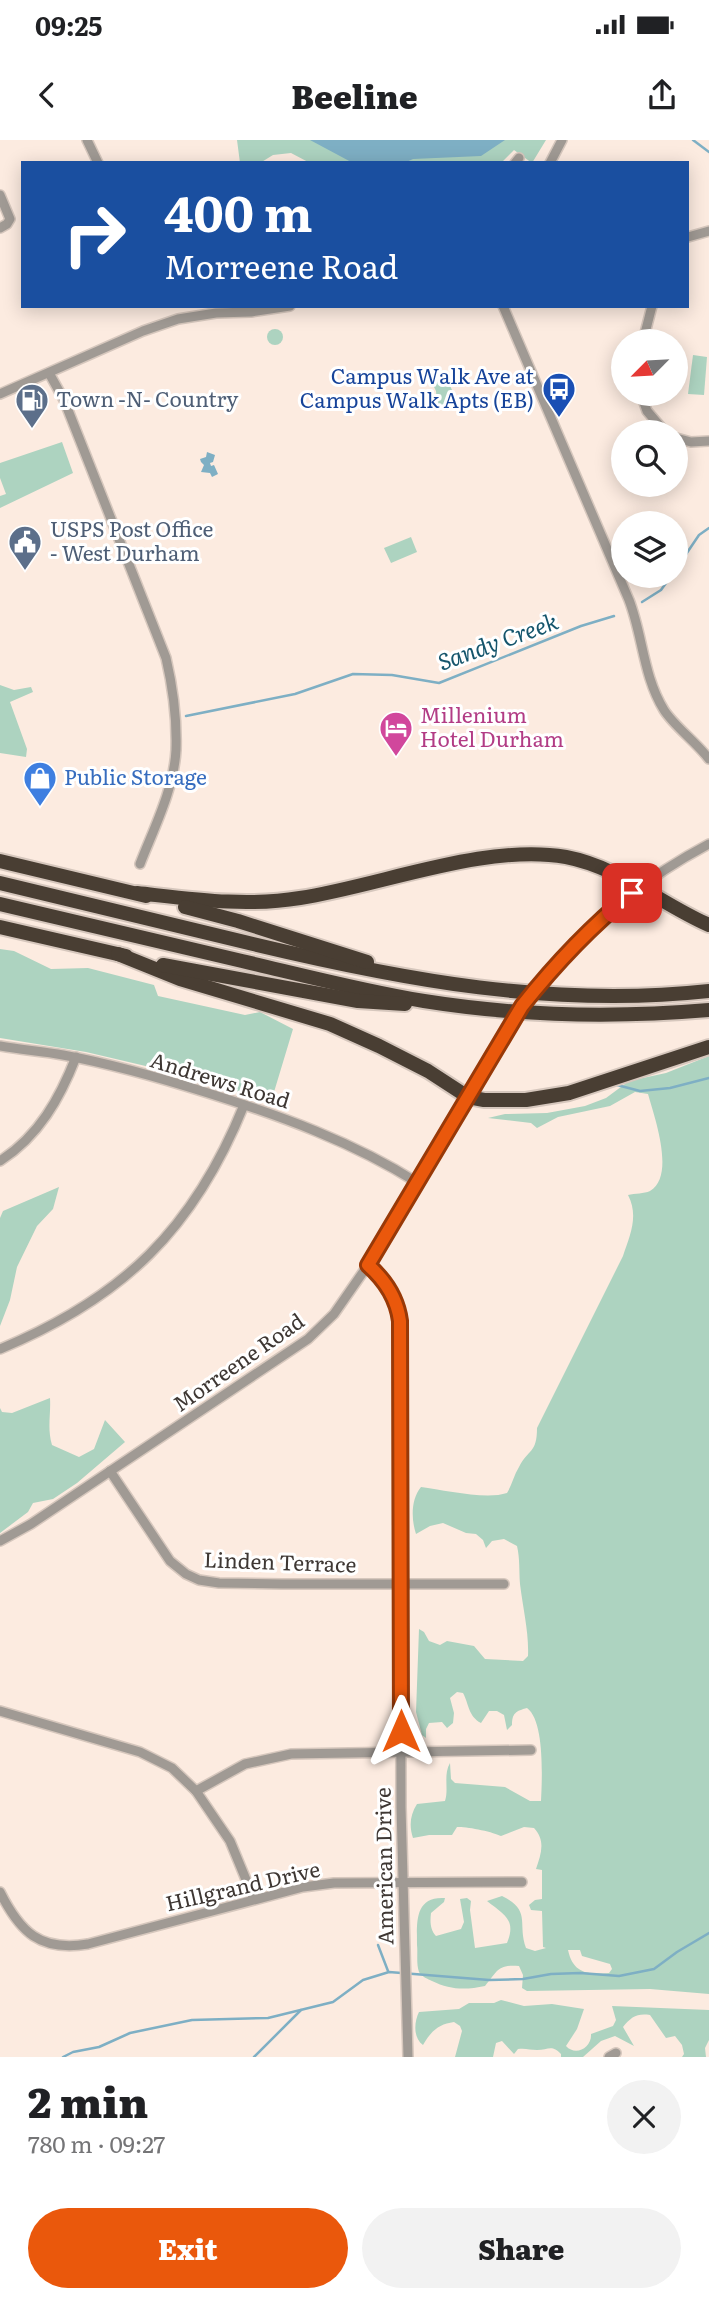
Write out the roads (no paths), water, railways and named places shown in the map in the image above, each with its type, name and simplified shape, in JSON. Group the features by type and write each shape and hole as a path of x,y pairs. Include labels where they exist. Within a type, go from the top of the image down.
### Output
{"highway":[{"path":"0,861 137,893 214,902 278,901 338,891 506,854 551,855 583,861 619,875 709,925"},
{"path":"0,883 328,962 414,979 482,989 572,995 661,995 709,991"},
{"path":"137,893 385,966 414,979"},
{"path":"0,904 330,982 438,1003 578,1014 709,1010"},
{"path":"0,927 225,978 383,1004 438,1003"},
{"path":"118,954 180,979 330,1024 428,1071 468,1097 506,1102 558,1096 709,1047"}],"street":[{"path":"87,140 97,161"},
{"path":"551,161 562,140"},
{"path":"0,195 10,219 0,228"},
{"path":"689,237 709,231"},
{"path":"0,394 143,331 204,310 251,312 277,308"},
{"path":"504,308 629,600 647,672 657,697 668,716 709,759"},
{"path":"646,329 651,308"},
{"path":"49,373 64,400 90,464 166,658 171,680 175,724 173,765 165,798 140,864"},
{"path":"688,441 709,441"},
{"name":"Morreene Road","path":"0,1541 32,1524 308,1339 334,1314 368,1265 522,1006 553,967 583,934 640,887 709,844"},
{"name":"Andrews Road","path":"0,1046 76,1057 173,1082 244,1105 296,1123 383,1161 418,1183"},
{"path":"0,1161 30,1136 48,1115 60,1095 76,1057"},
{"path":"0,1349 80,1309 131,1273 170,1233 201,1192 244,1105"},
{"name":"American Drive","path":"368,1265 392,1295 400,1321 402,1882 408,2057"},
{"name":"Linden Terrace","path":"110,1471 170,1561 192,1578 219,1583 504,1584"},
{"path":"0,1712 141,1752 172,1768 195,1790 230,1841 254,1899"},
{"path":"195,1790 245,1764 274,1756 314,1752 531,1750"},
{"name":"Hillgrand Drive","path":"0,1892 24,1931 41,1941 67,1946 88,1944 303,1887 334,1883 522,1882"}],"water":[{"path":"310,140 505,140 481,156 408,161 349,161"},
{"path":"207,452 215,455 210,463 218,474 212,477 210,473 201,472 204,465 200,459 206,457"}],"waterway":[{"path":"693,140 709,152"},
{"name":"Sandy Creek","path":"688,551 699,535 709,528"},
{"name":"Sandy Creek","path":"642,602 662,588"},
{"name":"Sandy Creek","path":"186,716 295,694 353,674 392,675 439,683 581,626 614,616"},
{"path":"617,1085 640,1091 670,1088 709,1078"},
{"path":"63,2057 73,2052 99,2047 130,2033 192,2020 268,2018 333,2002 363,1980 389,1972 489,1980 580,1973 619,1976 654,1969 709,1933"},
{"path":"378,1945 388,1971"},
{"path":"254,2057 301,2010"}],"place":[{"name":"Campus Walk Ave at Campus Walk Apts (EB)","path":"559,419"},
{"name":"Town -N- Country","path":"32,430"},
{"name":"USPS Post Office - West Durham","path":"25,572"},
{"name":"Millenium Hotel Durham","path":"396,758"},
{"name":"Public Storage","path":"40,808"}]}
